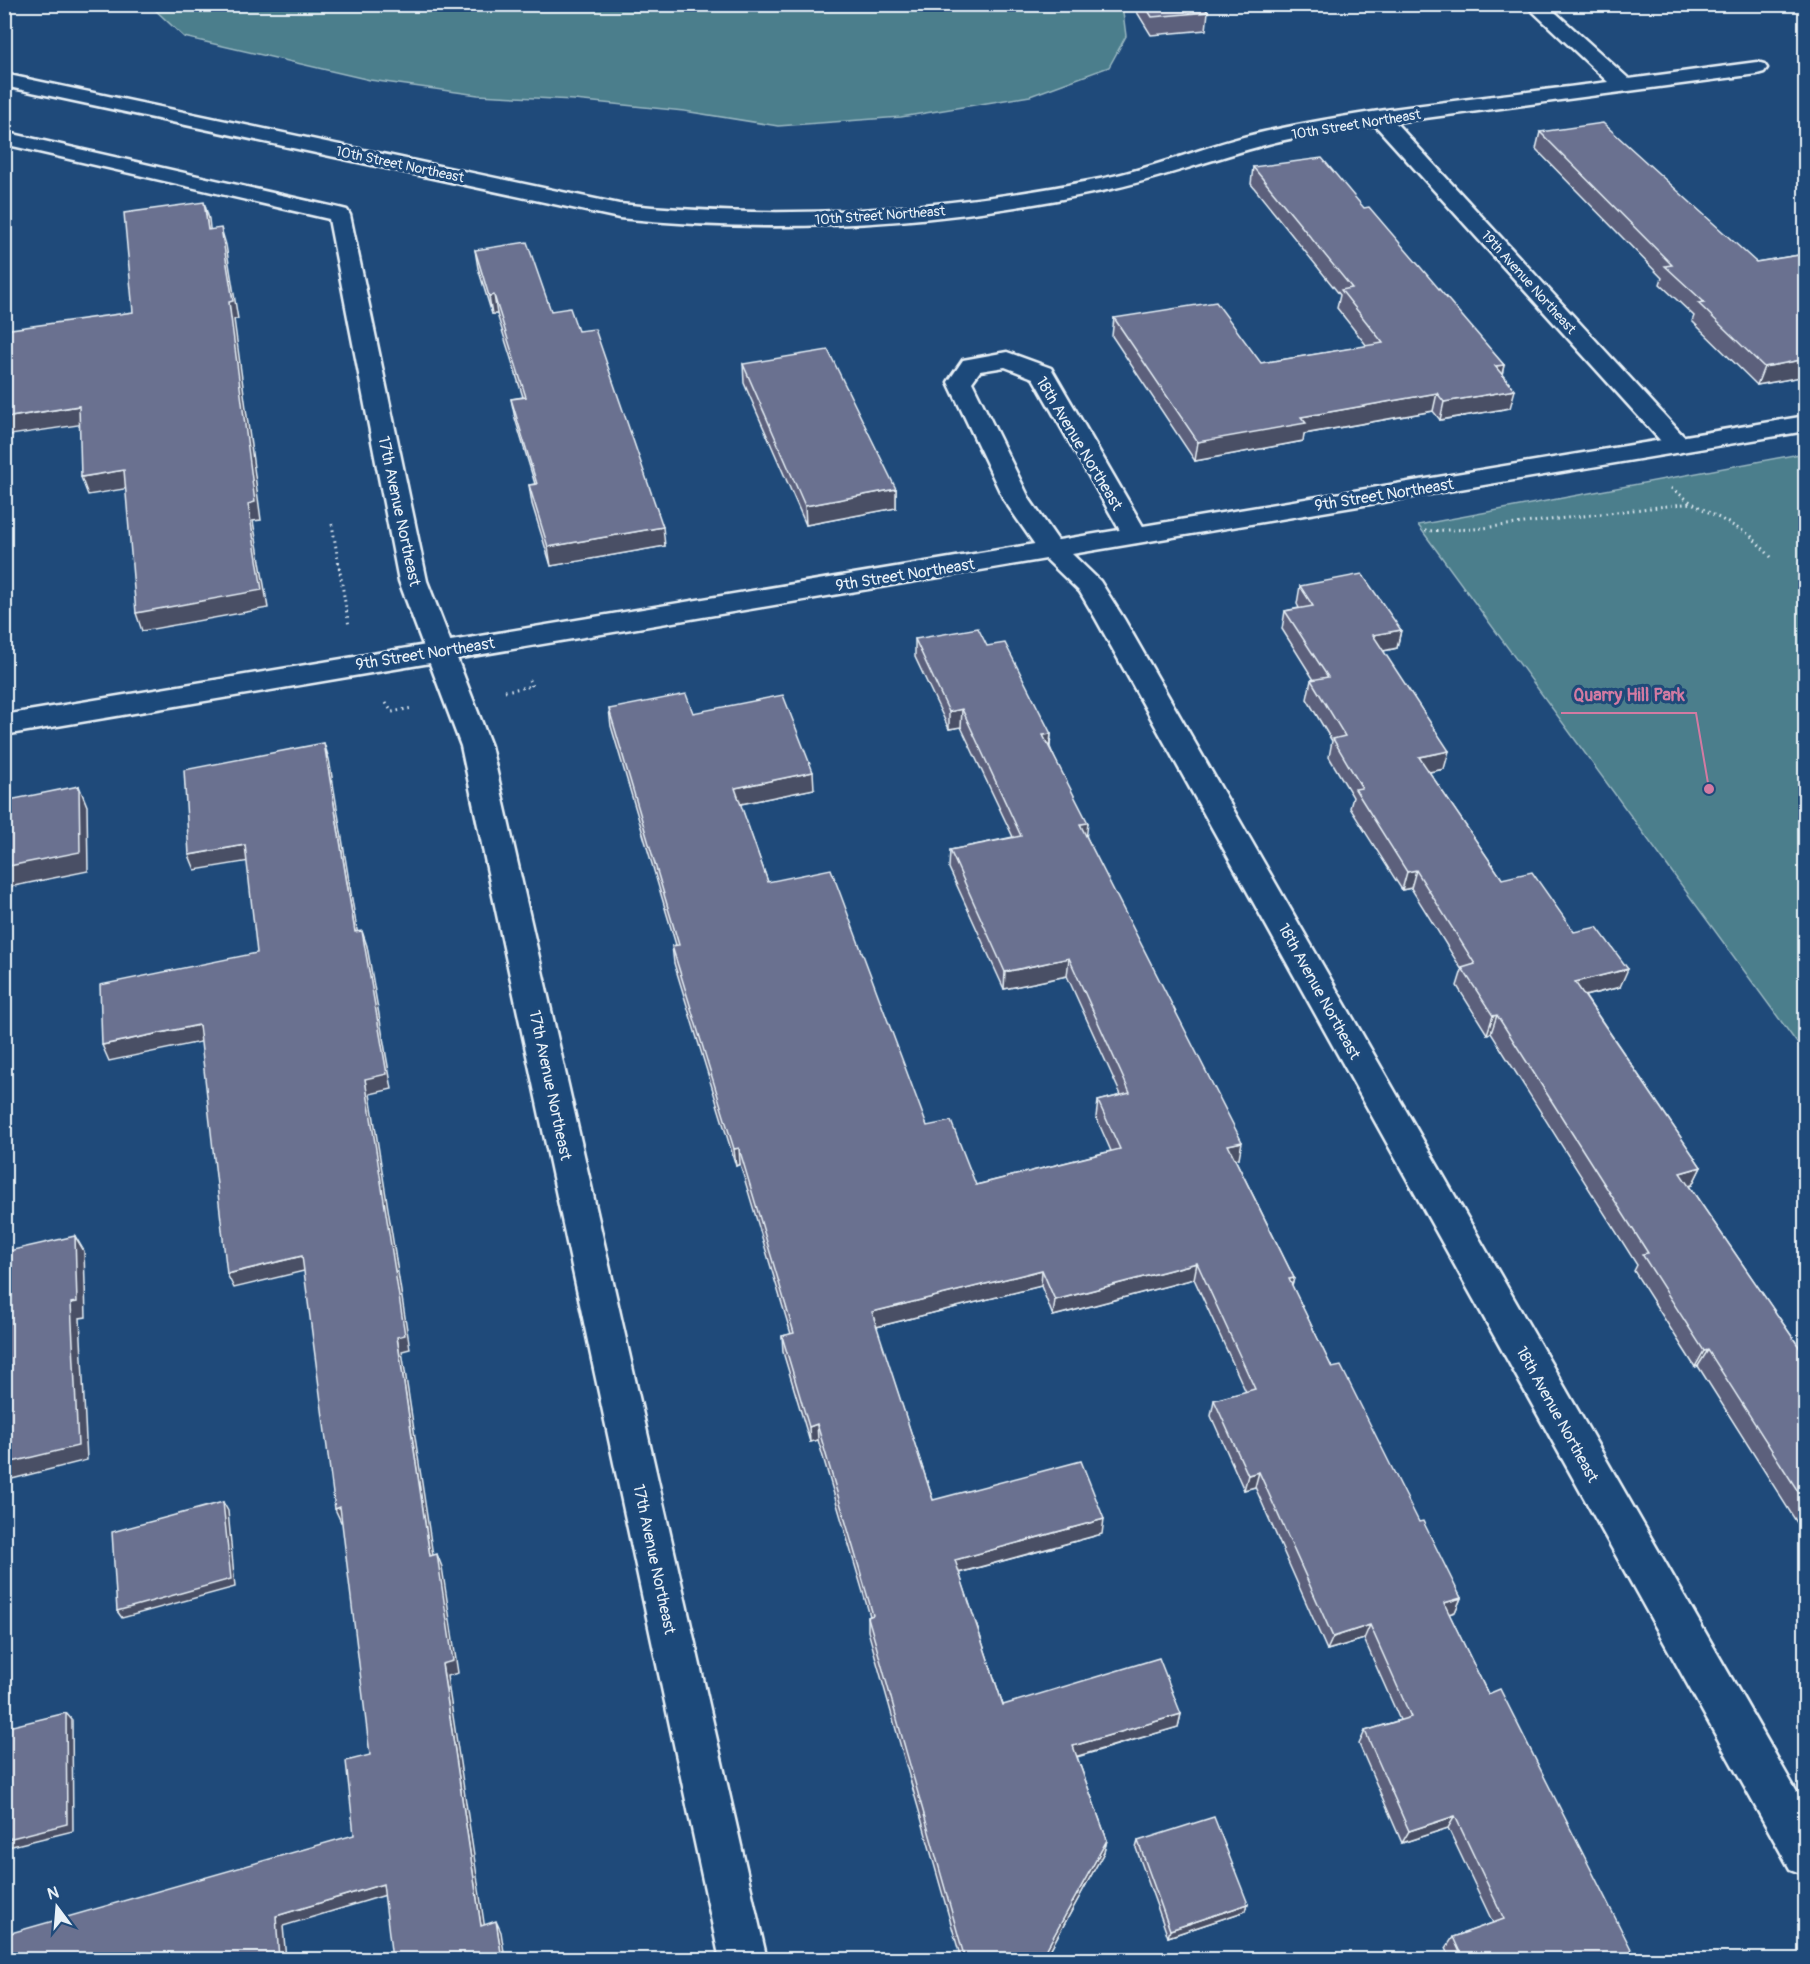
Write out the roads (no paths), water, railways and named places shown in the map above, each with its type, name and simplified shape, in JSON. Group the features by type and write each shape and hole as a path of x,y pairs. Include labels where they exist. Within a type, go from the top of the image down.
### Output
{"street":[{"path":"1534,4 1624,85"},
{"name":"10th Street Northeast","path":"4,80 619,211 696,219 798,221 874,218 980,206 1101,185 1164,170 1266,138 1380,118 1757,68"},
{"name":"19th Avenue Northeast","path":"1380,118 1678,445"},
{"name":"17th Avenue Northeast","path":"4,138 339,215 413,581 476,746 744,1959"},
{"name":"18th Avenue Northeast","path":"1135,536 1042,373 1007,360 972,364 960,382 1017,500 1051,549 1090,587 1110,619 1806,1853"},
{"name":"9th Street Northeast","path":"4,725 440,650 1806,423"}],"place":[{"name":"Quarry Hill Park","path":"1709,789"}]}
